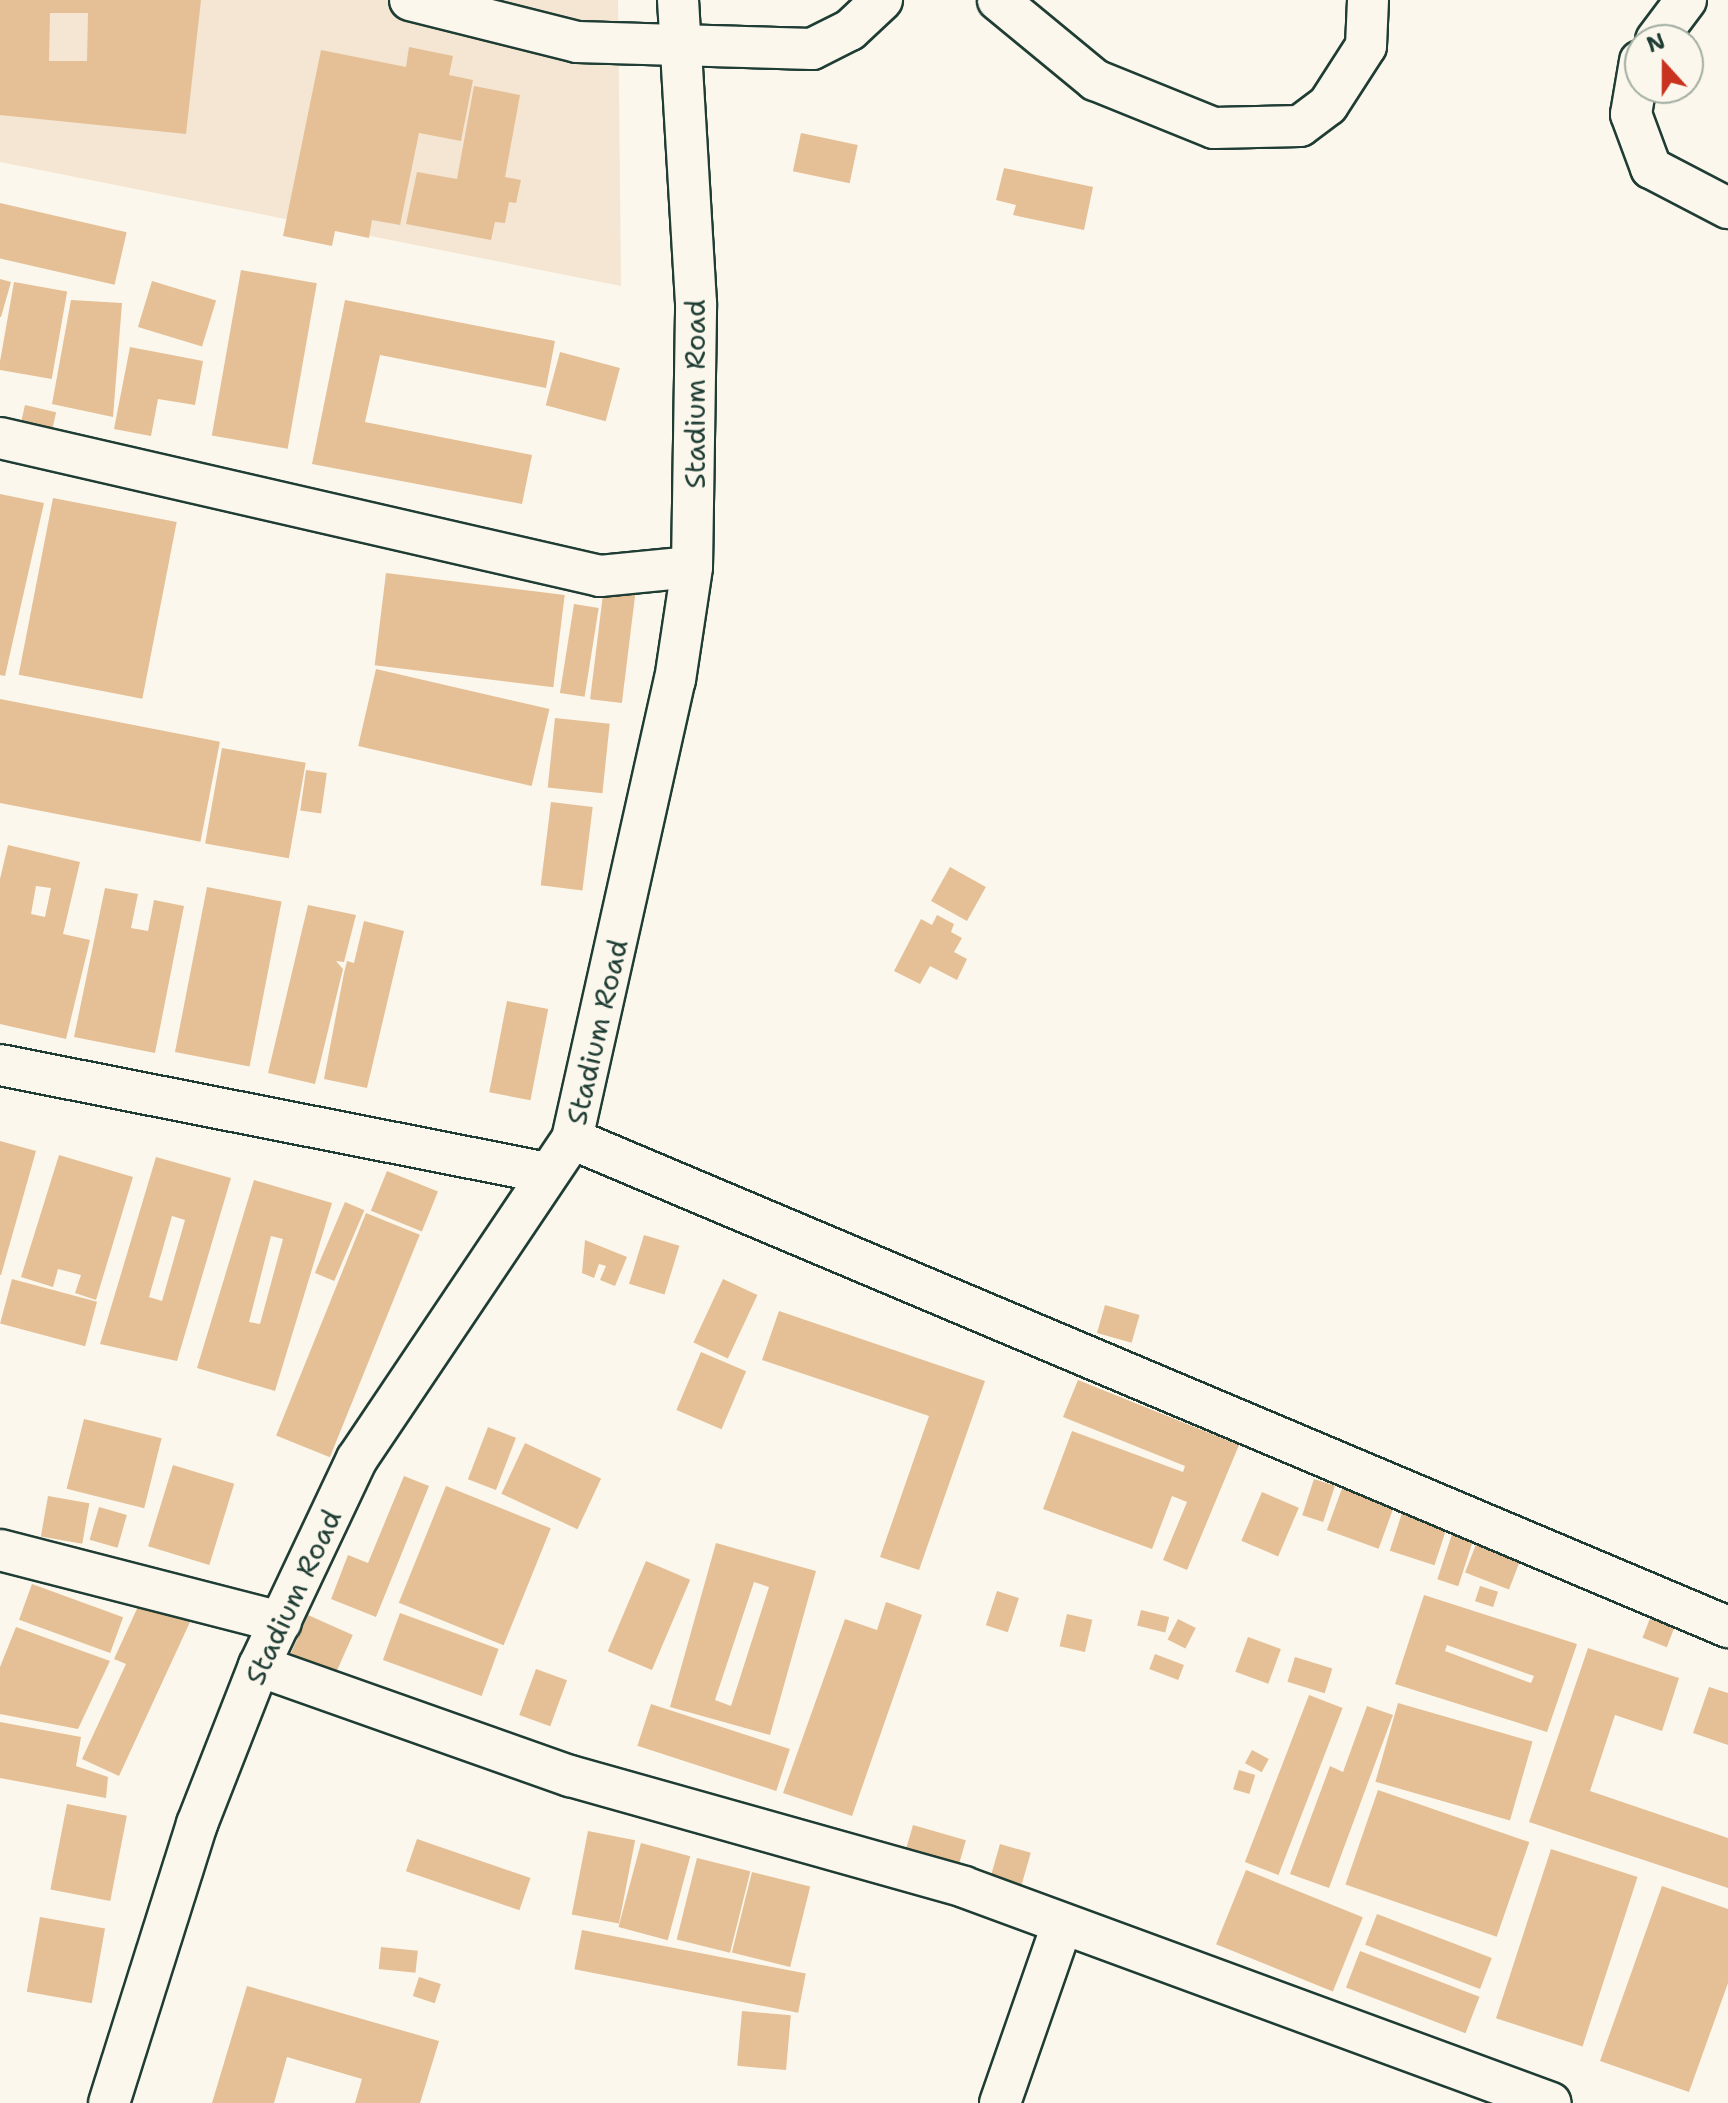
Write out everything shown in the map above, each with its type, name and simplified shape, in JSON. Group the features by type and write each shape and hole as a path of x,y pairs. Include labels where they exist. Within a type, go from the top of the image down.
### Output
{"street":[{"path":"410,0 577,42 812,49 850,30 882,0"},
{"name":"Stadium Road","path":"109,2103 197,1824 259,1666 357,1459 572,1139 675,680 692,567 696,303 678,0"},
{"path":"998,0 1095,80 1214,128 1300,126 1328,105 1366,46 1368,0"},
{"path":"1668,24 1686,0"},
{"path":"1633,104 1631,114 1651,168 1728,208"},
{"path":"0,438 600,576 692,567"},
{"path":"0,1065 547,1173"},
{"path":"572,1139 1728,1627"},
{"path":"0,1550 281,1622"},
{"path":"259,1666 570,1776 964,1887 1490,2093 1551,2103"},
{"path":"1000,2103 1062,1925"}],"shaded area":[{"path":"0,0 618,0 621,286 0,162"}],"building":[{"path":"0,0 201,0 186,134 0,115","holes":["50,13 88,13 87,61 49,61"]},
{"path":"409,47 453,56 449,75 473,80 461,141 419,133 400,225 372,220 369,238 335,231 332,246 283,236 321,50 406,67"},
{"path":"474,86 520,95 505,177 521,180 516,203 509,202 505,223 495,222 491,240 406,224 417,172 457,179"},
{"path":"801,133 858,145 850,183 793,171"},
{"path":"1004,168 1093,187 1084,230 1013,215 1016,205 996,200"},
{"path":"0,203 127,232 115,285 0,258"},
{"path":"241,270 317,283 288,449 212,435"},
{"path":"0,279 11,282 1,317 0,317"},
{"path":"152,281 216,301 202,346 138,327"},
{"path":"14,282 67,291 52,379 0,370"},
{"path":"71,300 122,303 113,417 52,404"},
{"path":"345,300 555,341 546,388 380,355 365,422 532,455 522,504 312,464"},
{"path":"130,347 203,361 195,405 158,399 151,436 114,429"},
{"path":"560,352 620,368 606,421 546,405"},
{"path":"25,405 56,412 51,436 20,428"},
{"path":"0,494 44,503 5,676 0,675"},
{"path":"53,498 177,522 142,699 19,675"},
{"path":"386,573 565,595 553,687 375,665"},
{"path":"604,586 636,590 622,703 590,699"},
{"path":"574,604 599,608 585,697 560,693"},
{"path":"376,669 549,709 532,786 358,746"},
{"path":"0,699 220,742 200,842 0,803"},
{"path":"555,718 610,724 602,793 548,788"},
{"path":"222,748 306,763 289,858 205,844"},
{"path":"306,770 327,773 321,814 300,811"},
{"path":"551,802 593,807 582,890 541,885"},
{"path":"8,845 80,862 63,934 90,940 66,1039 0,1024 0,879","holes":["36,886 51,888 45,917 31,914"]},
{"path":"950,867 986,887 967,921 931,901"},
{"path":"207,887 282,902 250,1066 175,1052"},
{"path":"105,888 138,894 131,928 148,931 154,900 184,906 155,1053 74,1037"},
{"path":"308,905 356,915 344,962 336,961 343,969 315,1084 268,1073"},
{"path":"937,915 954,924 951,932 962,938 954,952 967,959 957,980 930,966 920,984 894,971 921,919 932,925"},
{"path":"364,921 404,931 367,1088 324,1079 347,961 354,963"},
{"path":"507,1001 548,1009 530,1100 489,1092"},
{"path":"0,1141 36,1151 1,1275 0,1275"},
{"path":"59,1155 133,1177 96,1300 75,1293 81,1275 58,1269 53,1287 21,1277"},
{"path":"156,1157 231,1178 177,1361 100,1344","holes":["172,1216 185,1220 162,1301 149,1297"]},
{"path":"387,1171 438,1192 422,1231 371,1211"},
{"path":"254,1180 332,1203 275,1391 197,1368","holes":["271,1236 283,1239 260,1324 249,1322"]},
{"path":"345,1202 364,1210 334,1281 315,1273"},
{"path":"366,1213 420,1235 330,1457 276,1436"},
{"path":"644,1235 679,1246 664,1295 629,1284"},
{"path":"585,1240 627,1257 615,1286 600,1280 606,1266 599,1264 594,1278 582,1273"},
{"path":"12,1279 97,1302 85,1346 0,1323"},
{"path":"723,1279 757,1295 728,1359 693,1342"},
{"path":"1105,1305 1140,1315 1132,1343 1097,1333"},
{"path":"779,1311 985,1381 919,1570 880,1557 929,1416 762,1360"},
{"path":"701,1352 746,1371 721,1429 676,1410"},
{"path":"1078,1380 1239,1445 1187,1570 1163,1560 1187,1502 1172,1496 1152,1549 1043,1509 1072,1431 1183,1472 1185,1466 1063,1417"},
{"path":"84,1419 162,1438 144,1508 67,1489"},
{"path":"488,1427 516,1438 496,1490 468,1479"},
{"path":"525,1443 601,1478 577,1529 501,1494"},
{"path":"173,1465 234,1484 209,1565 148,1546"},
{"path":"404,1476 429,1486 376,1617 331,1599 348,1555 368,1563"},
{"path":"1314,1479 1335,1486 1323,1522 1302,1515"},
{"path":"1344,1483 1396,1502 1379,1549 1327,1530"},
{"path":"446,1486 551,1528 504,1645 399,1603"},
{"path":"1262,1492 1299,1508 1278,1556 1241,1541"},
{"path":"48,1496 89,1503 82,1544 41,1536"},
{"path":"99,1507 127,1515 118,1548 90,1540"},
{"path":"1404,1507 1449,1522 1434,1565 1390,1551"},
{"path":"1454,1528 1475,1535 1458,1586 1437,1579"},
{"path":"1478,1539 1522,1556 1509,1589 1465,1573"},
{"path":"716,1543 816,1571 770,1735 670,1707","holes":["754,1582 769,1587 731,1706 715,1700"]},
{"path":"646,1561 690,1580 652,1670 608,1651"},
{"path":"32,1584 123,1617 110,1653 19,1620"},
{"path":"1480,1586 1498,1592 1493,1607 1475,1601"},
{"path":"997,1591 1019,1598 1008,1632 986,1625"},
{"path":"1424,1595 1577,1644 1547,1732 1395,1684","holes":["1447,1645 1534,1676 1531,1683 1445,1651"]},
{"path":"141,1600 190,1622 119,1776 82,1759 126,1664 114,1659"},
{"path":"886,1602 922,1615 852,1816 783,1793 845,1619 877,1630"},
{"path":"1654,1608 1678,1617 1667,1647 1643,1638"},
{"path":"1141,1610 1169,1617 1165,1633 1137,1626"},
{"path":"400,1613 499,1649 482,1696 383,1660"},
{"path":"1067,1614 1092,1620 1085,1652 1060,1646"},
{"path":"308,1615 353,1635 335,1674 291,1654"},
{"path":"1178,1619 1196,1628 1185,1649 1168,1639"},
{"path":"16,1627 110,1661 78,1729 0,1714 0,1667"},
{"path":"1248,1637 1281,1649 1268,1684 1235,1672"},
{"path":"1588,1648 1679,1678 1662,1731 1615,1715 1590,1791 1728,1838 1728,1888 1529,1822"},
{"path":"1155,1654 1184,1665 1178,1680 1149,1669"},
{"path":"1295,1657 1332,1668 1325,1693 1287,1682"},
{"path":"536,1669 567,1680 550,1726 519,1715"},
{"path":"1709,1687 1728,1693 1728,1745 1693,1733"},
{"path":"1309,1695 1343,1708 1278,1875 1245,1862"},
{"path":"1398,1703 1533,1742 1510,1820 1375,1782"},
{"path":"651,1704 790,1749 776,1791 637,1746"},
{"path":"1367,1706 1393,1715 1329,1888 1290,1874 1330,1766 1343,1772"},
{"path":"0,1722 81,1737 76,1766 108,1777 106,1798 0,1778"},
{"path":"1252,1750 1269,1759 1262,1772 1245,1763"},
{"path":"1239,1770 1255,1775 1249,1794 1233,1789"},
{"path":"1378,1790 1529,1842 1497,1937 1345,1885"},
{"path":"67,1804 127,1816 110,1901 50,1889"},
{"path":"913,1825 966,1840 958,1869 905,1854"},
{"path":"588,1831 635,1840 619,1924 572,1914"},
{"path":"417,1839 530,1878 519,1910 406,1871"},
{"path":"641,1843 690,1856 668,1940 618,1927"},
{"path":"1000,1844 1031,1853 1019,1892 989,1883"},
{"path":"1551,1849 1638,1877 1583,2046 1496,2018"},
{"path":"697,1858 750,1871 730,1953 677,1940"},
{"path":"1246,1870 1363,1917 1333,1991 1216,1944"},
{"path":"752,1872 810,1887 790,1967 732,1953"},
{"path":"1662,1886 1728,1909 1728,1983 1689,2092 1600,2061"},
{"path":"1377,1914 1492,1958 1480,1989 1365,1945"},
{"path":"40,1917 105,1928 92,2003 27,1992"},
{"path":"582,1930 806,1974 798,2013 574,1969"},
{"path":"381,1947 418,1951 415,1973 379,1969"},
{"path":"1360,1951 1479,1997 1466,2033 1346,1987"},
{"path":"419,1977 441,1984 435,2003 413,1996"},
{"path":"247,1986 439,2041 420,2103 355,2103 362,2079 287,2057 274,2103 212,2103"},
{"path":"742,2011 791,2015 786,2070 737,2066"}]}
